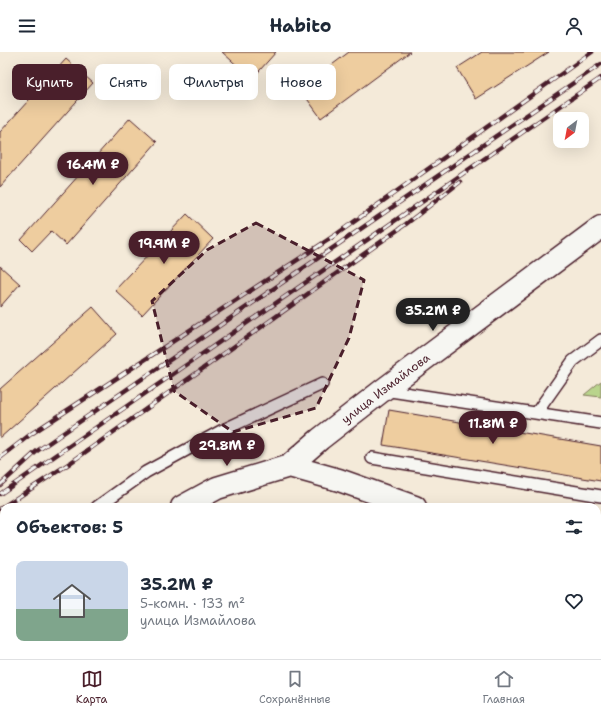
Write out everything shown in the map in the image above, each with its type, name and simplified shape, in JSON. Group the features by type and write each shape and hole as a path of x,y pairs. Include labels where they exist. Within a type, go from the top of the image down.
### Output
{"main road":[{"name":"улица Измайлова","path":"288,466 383,390 601,227"},
{"path":"189,503 217,488 288,466 339,480 404,503"}],"lane":[{"path":"537,412 573,360 601,340"},
{"path":"103,503 146,472 224,430 322,384"},
{"path":"383,390 537,412 601,423"},
{"path":"372,458 601,496"}],"highlighted area":[{"path":"256,223 364,280 349,338 316,408 233,432 174,391 152,301 207,250"}],"green space":[{"path":"601,381 601,397 584,395"}],"building":[{"path":"222,52 276,52 258,72 258,64 235,64"},
{"path":"349,52 410,52 321,118 308,100 336,100 336,64 333,64"},
{"path":"482,52 549,52 476,99 457,68"},
{"path":"66,59 72,64 61,64"},
{"path":"87,78 93,83 87,90"},
{"path":"29,100 78,100 0,187 0,132"},
{"path":"130,118 157,142 66,245 51,231 32,251 21,240"},
{"path":"187,214 213,239 142,315 115,290"},
{"path":"0,266 20,284 0,307"},
{"path":"93,307 117,334 0,438 0,389"},
{"path":"389,410 601,446 601,481 383,445"}],"railway":[{"path":"0,458 31,434 334,236 592,52"},
{"path":"0,485 37,451 601,64"},
{"path":"0,494 601,78"},
{"path":"9,503 70,463 406,224 460,182"}]}
